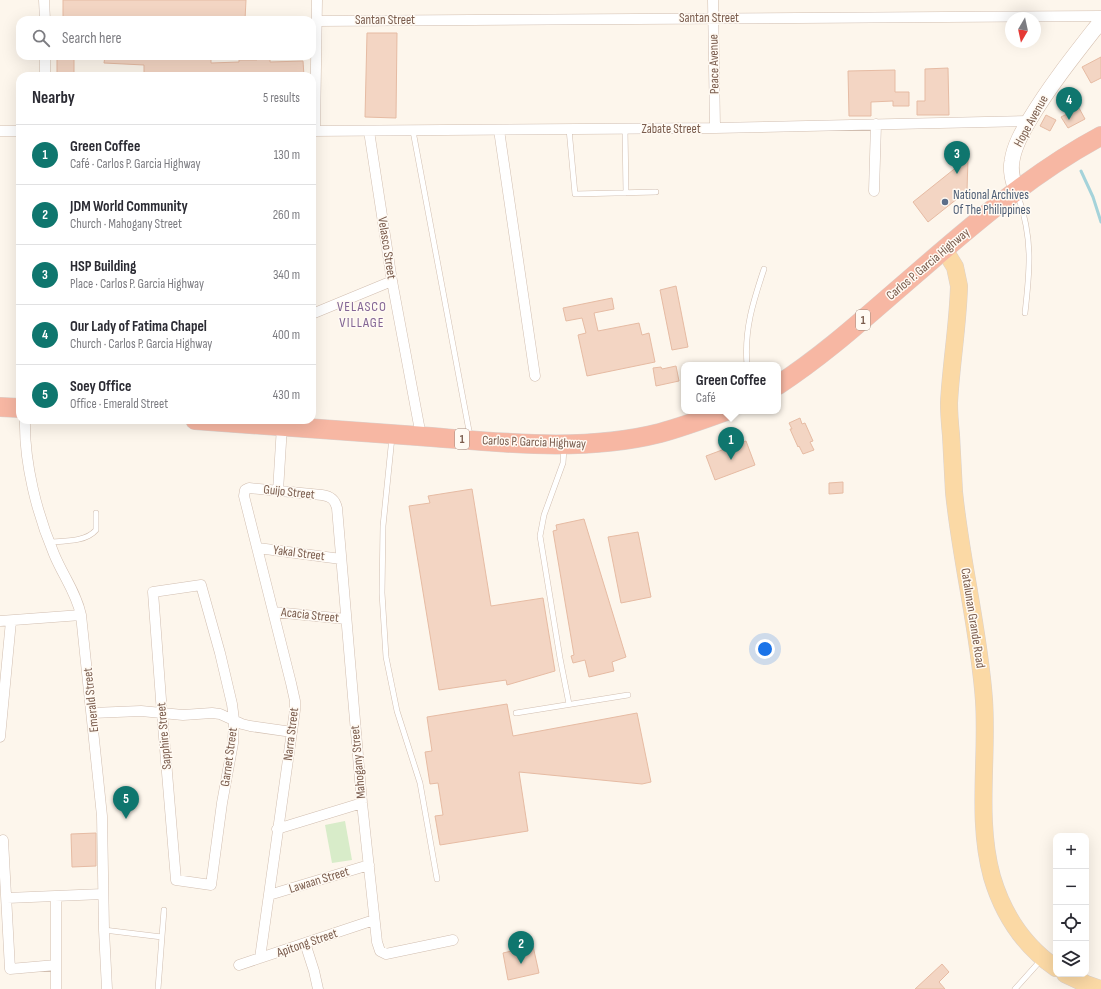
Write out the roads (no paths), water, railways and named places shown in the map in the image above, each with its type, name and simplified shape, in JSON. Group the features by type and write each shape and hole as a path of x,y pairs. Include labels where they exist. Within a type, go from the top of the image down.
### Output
{"highway":[{"name":"Carlos P. Garcia Highway","path":"781,383 822,354 944,249 1016,191 1065,157 1101,136"},
{"path":"0,407 16,408"},
{"name":"Carlos P. Garcia Highway","path":"253,424 471,440 564,445 600,442 658,434 718,414"}],"main road":[{"name":"Hope Avenue","path":"1016,191 1012,176 1012,161 1018,142 1029,120 1056,79 1101,21"},
{"name":"Catalunan Grande Road","path":"944,249 955,267 959,286 949,406 954,493 979,650 984,701 983,809 987,855 1001,901 1010,918 1027,943 1050,963"},
{"path":"1071,977 1100,989"}],"street":[{"path":"44,0 45,16"},
{"path":"316,58 317,0"},
{"name":"Peace Avenue","path":"713,0 715,128"},
{"name":"Santan Street","path":"317,21 1101,16"},
{"path":"45,60 45,72"},
{"path":"316,60 316,72"},
{"name":"Zabate Street","path":"316,131 715,128 1029,120"},
{"path":"874,191 876,124"},
{"path":"498,130 535,376"},
{"path":"0,131 16,131"},
{"name":"Velasco Street","path":"370,131 392,281 421,436"},
{"path":"316,312 392,281"},
{"name":"Emerald Street","path":"25,424 28,465 37,504 54,555 75,594 81,616 102,816 104,930 107,989"},
{"path":"278,491 282,426"},
{"name":"Guijo Street","path":"246,490 252,488 326,495 333,499"},
{"name":"Narra Street","path":"246,490 244,496 274,612 294,696 295,710 260,958"},
{"name":"Mahogany Street","path":"333,499 337,508 362,803 378,948 386,954 453,940"},
{"name":"Yakal Street","path":"258,548 341,559"},
{"name":"Garnet Street","path":"153,592 201,585 220,653 232,704 234,720 233,743 222,803 211,885"},
{"name":"Sapphire Street","path":"153,592 176,880 211,885"},
{"name":"Acacia Street","path":"274,612 346,619"},
{"path":"0,621 81,616"},
{"path":"0,737 11,621"},
{"path":"92,713 141,711 182,715 212,713 220,714 250,726 292,732"},
{"path":"278,829 362,803"},
{"path":"3,840 10,969 56,965"},
{"name":"Lawaan Street","path":"269,895 369,865"},
{"path":"6,898 104,894"},
{"path":"56,896 56,989"},
{"name":"Apitong Street","path":"239,966 374,920"},
{"path":"305,943 318,989"}],"lane":[{"path":"569,129 575,194 656,192"},
{"path":"625,129 626,193"},
{"path":"413,131 471,440"},
{"path":"1016,191 1025,218 1030,245 1030,278 1026,313"},
{"path":"747,362 745,350 748,322 752,303 764,269"},
{"path":"392,434 388,460 383,526 382,593 386,656 397,710 420,784 437,879"},
{"path":"564,445 563,463 544,515 540,536 569,704"},
{"path":"49,542 82,539 92,535 96,530 96,513"},
{"path":"516,713 628,694"},
{"path":"158,989 164,910"},
{"path":"104,930 162,937"},
{"path":"1015,989 1050,963"}],"waterway":[{"path":"1081,171 1093,197 1101,222"}],"place":[{"name":"Our Lady of Fatima Chapel","path":"1069,120"},
{"name":"HSP Building","path":"957,174"},
{"name":"National Archives Of The Philippines","path":"945,202"},
{"name":"Green Coffee","path":"731,460"},
{"name":"Soey Office","path":"126,819"},
{"name":"JDM World Community","path":"521,964"}],"district":[{"name":"VELASCO VILLAGE","path":"362,314"}]}
